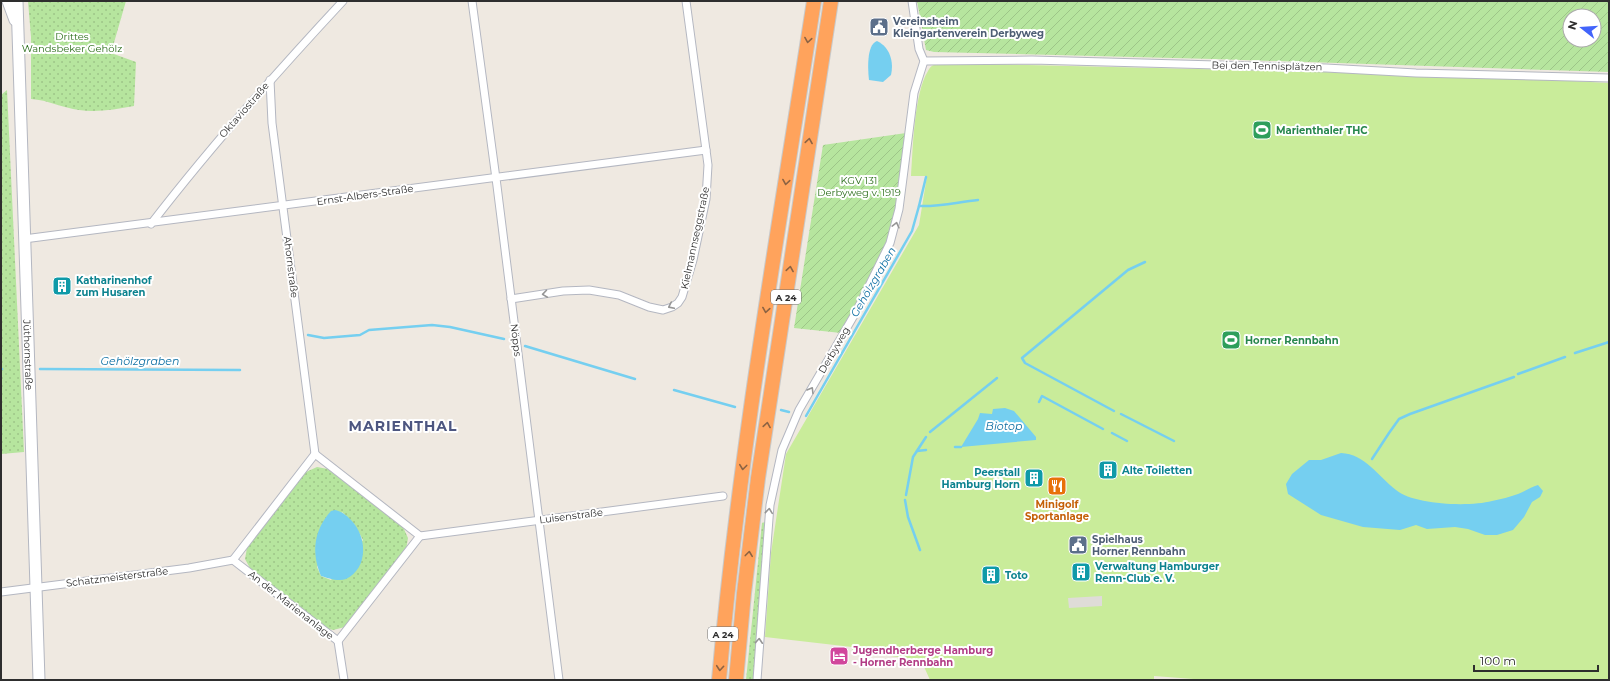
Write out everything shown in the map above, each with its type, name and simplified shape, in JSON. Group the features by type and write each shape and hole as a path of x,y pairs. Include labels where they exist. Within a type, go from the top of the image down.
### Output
{"highway":[{"name":"A 24","path":"719,680 728,587 750,413 814,1"},
{"name":"A 24","path":"736,680 744,593 758,478 831,1"}],"street":[{"name":"Oktaviostraße","path":"151,224 174,194 270,80 343,1"},
{"name":"Nöpps","path":"472,1 496,178 559,680"},
{"name":"Kielmannseggstraße","path":"511,299 563,291 583,290 619,295 657,310 668,308 678,302 682,297 687,283 706,199 708,165 686,1"},
{"path":"912,1 919,50 924,60"},
{"name":"Jüthornstraße","path":"9,4 18,32 39,679"},
{"name":"Bei den Tennisplätzen","path":"924,60 1032,60 1296,67 1416,73 1609,78"},
{"name":"Derbyweg","path":"757,680 770,505 782,450 799,410 856,312 884,257 896,227 906,163 914,93 924,60"},
{"name":"Ahornstraße","path":"270,80 272,123 315,454"},
{"name":"Ernst-Albers-Straße","path":"24,239 151,224 706,150"},
{"path":"233,560 315,454 420,536"},
{"name":"Luisenstraße","path":"420,536 723,496"},
{"name":"An der Marienanlage","path":"233,560 338,641 420,536"},
{"name":"Schatzmeisterstraße","path":"1,592 189,568 233,560"},
{"path":"338,641 344,680"}],"green space":[{"name":"Drittes Wandsbeker Gehölz","path":"28,1 126,1 111,53 136,62 134,106 86,111 31,99 31,37"},
{"path":"917,1 1609,1 1609,72 1213,59 934,52 926,50"},
{"name":"Horner Rennbahn","path":"941,63 1458,75 1609,83 1609,680 1207,680 1154,676 1154,680 930,680 921,660 852,651 852,647 765,637 771,553 786,454 919,225 927,176 911,176 917,107 923,81 930,67"},
{"path":"7,90 24,452 1,454 1,95"},
{"name":"KGV 131 Derbyweg v. 1919","path":"906,133 897,209 885,249 864,292 841,333 794,328 823,145"},
{"path":"317,467 328,469 403,527 408,538 406,550 345,627 333,630 326,628 251,570 245,559 247,548 306,472","holes":["342,512 354,524 363,540 331,580 321,576 317,567"]},
{"path":"765,522 754,680 746,680 762,523"}],"shaded area":[{"path":"1102,596 1102,606 1069,608 1068,598"}],"water":[{"path":"877,41 888,51 892,65 891,75 883,82 869,80 869,53 873,43"},
{"name":"Biotop","path":"1005,408 1014,411 1036,437 1036,440 961,447 980,413 992,414 993,409"},
{"path":"1341,453 1350,454 1364,461 1396,490 1404,495 1428,502 1456,504 1482,503 1512,496 1538,485 1543,491 1540,497 1532,502 1524,517 1513,530 1497,535 1485,535 1468,529 1455,527 1427,529 1416,525 1400,530 1363,527 1321,515 1288,494 1286,484 1292,474 1309,460 1321,460"},
{"path":"335,510 344,514 351,520 360,534 363,543 362,560 359,567 353,574 343,580 321,576 315,550 318,534 325,518 331,511"}],"waterway":[{"path":"919,206 926,177"},
{"name":"Gehölzgraben","path":"806,416 912,231 919,206 941,205 978,200"},
{"path":"1114,411 1025,363 1022,358 1128,270 1145,262"},
{"name":"Gehölzgraben","path":"308,335 324,338 360,335 369,330 432,325 450,327 504,339"},
{"path":"1575,353 1609,342"},
{"name":"Gehölzgraben","path":"525,346 635,379"},
{"path":"1518,374 1565,357"},
{"name":"Gehölzgraben","path":"40,369 240,370"},
{"path":"1372,459 1399,419 1514,377"},
{"path":"930,432 997,378"},
{"name":"Gehölzgraben","path":"674,390 735,407"},
{"path":"1039,402 1042,396 1103,429"},
{"name":"Gehölzgraben","path":"781,410 789,412"},
{"path":"1121,414 1174,441"},
{"path":"1112,433 1127,441"},
{"path":"906,495 913,457 926,437"},
{"path":"955,447 961,447"},
{"path":"917,451 926,450"},
{"path":"905,500 908,517 920,550"}],"place":[{"name":"Vereinsheim Kleingartenverein Derbyweg","path":"879,27"},
{"name":"Marienthaler THC","path":"1262,130"},
{"name":"Katharinenhof zum Husaren","path":"62,286"},
{"name":"Horner Rennbahn","path":"1231,340"},
{"name":"Alte Toiletten","path":"1108,470"},
{"name":"Peerstall Hamburg Horn","path":"1034,478"},
{"name":"Minigolf Sportanlage","path":"1057,486"},
{"name":"Spielhaus Horner Rennbahn","path":"1078,545"},
{"name":"Verwaltung Hamburger Renn-Club e. V.","path":"1081,572"},
{"name":"Toto","path":"991,575"},
{"name":"Jugendherberge Hamburg - Horner Rennbahn","path":"839,656"}],"district":[{"name":"MARIENTHAL","path":"403,426"}]}
